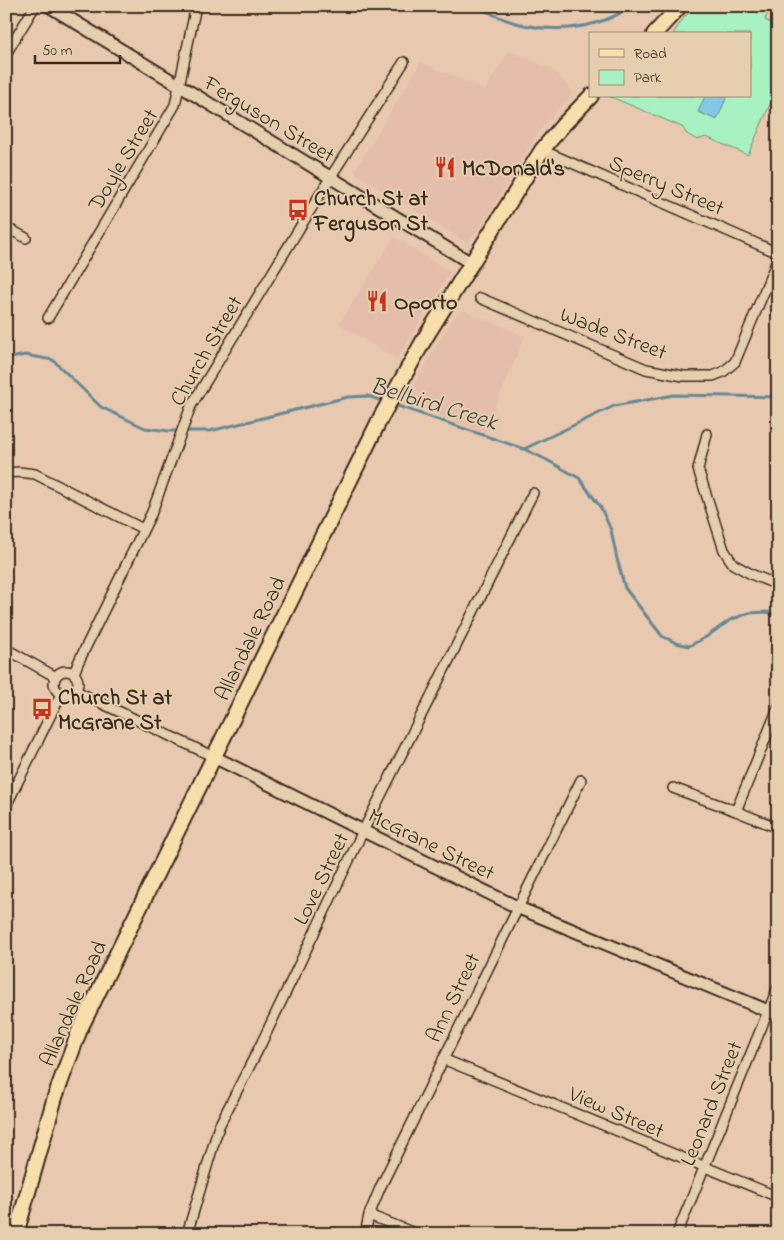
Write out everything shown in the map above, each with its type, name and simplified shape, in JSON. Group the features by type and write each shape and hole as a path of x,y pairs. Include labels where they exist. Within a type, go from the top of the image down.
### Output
{"main road":[{"path":"656,32 678,10"},
{"name":"Allandale Road","path":"16,1234 55,1097 80,1029 381,417 471,263 542,150 589,98"}],"street":[{"path":"6,54 35,6"},
{"name":"Ferguson Street","path":"49,6 471,263"},
{"name":"Doyle Street","path":"48,318 176,105 196,6"},
{"name":"Church Street","path":"74,674 144,529 161,490 186,418 199,392 330,178 404,62"},
{"name":"Sperry Street","path":"542,150 778,253"},
{"path":"6,235 13,231 26,238"},
{"name":"Wade Street","path":"480,298 646,369 683,376 712,376 723,372 735,362 778,258"},
{"path":"707,434 698,469 724,550 733,564 752,576 778,585"},
{"path":"6,473 35,474 144,529"},
{"name":"Love Street","path":"188,1234 219,1126 262,1044 363,831 533,493"},
{"path":"6,649 56,677"},
{"path":"63,672 74,674 78,682 76,691 69,695 61,694 55,686 56,677 63,672"},
{"name":"McGrane Street","path":"76,691 519,908 773,1013"},
{"path":"6,806 61,694"},
{"path":"736,811 778,708"},
{"name":"Ann Street","path":"364,1234 380,1188 581,780"},
{"path":"673,788 778,828"},
{"name":"Leonard Street","path":"677,1234 703,1167 773,1013 778,986"},
{"name":"View Street","path":"443,1059 778,1197"},
{"path":"370,1215 417,1234"}],"shaded area":[{"path":"509,51 552,69 574,92 542,127 481,226 467,243 354,172 421,62 485,90"},
{"path":"394,237 450,272 397,359 339,324"},
{"path":"462,310 525,336 484,433 434,414 406,400 453,319"}],"green space":[{"path":"698,6 770,6 765,20 778,26 778,86 748,155 706,137 697,140 687,134 682,127 614,98 752,98 752,32 674,32 685,16"}],"water":[{"path":"704,98 726,98 717,120 698,112"}],"waterway":[{"path":"478,6 496,16 515,23 555,29 595,23 614,16 632,6"},
{"name":"Bellbird Creek","path":"6,359 25,355 53,360 101,407 145,428 169,431 210,431 348,397 367,396 386,402"},
{"name":"Bellbird Creek","path":"392,404 524,449 614,406 674,395 778,397"},
{"path":"524,449 579,478 601,508 611,530 625,588 662,636 676,643 689,646 706,637 730,620 749,613 767,612 778,616"}],"place":[{"name":"McDonald's","path":"445,167"},
{"name":"Church St at Ferguson St","path":"298,210"},
{"name":"Oporto","path":"377,301"},
{"name":"Church St at McGrane St","path":"42,709"}]}
